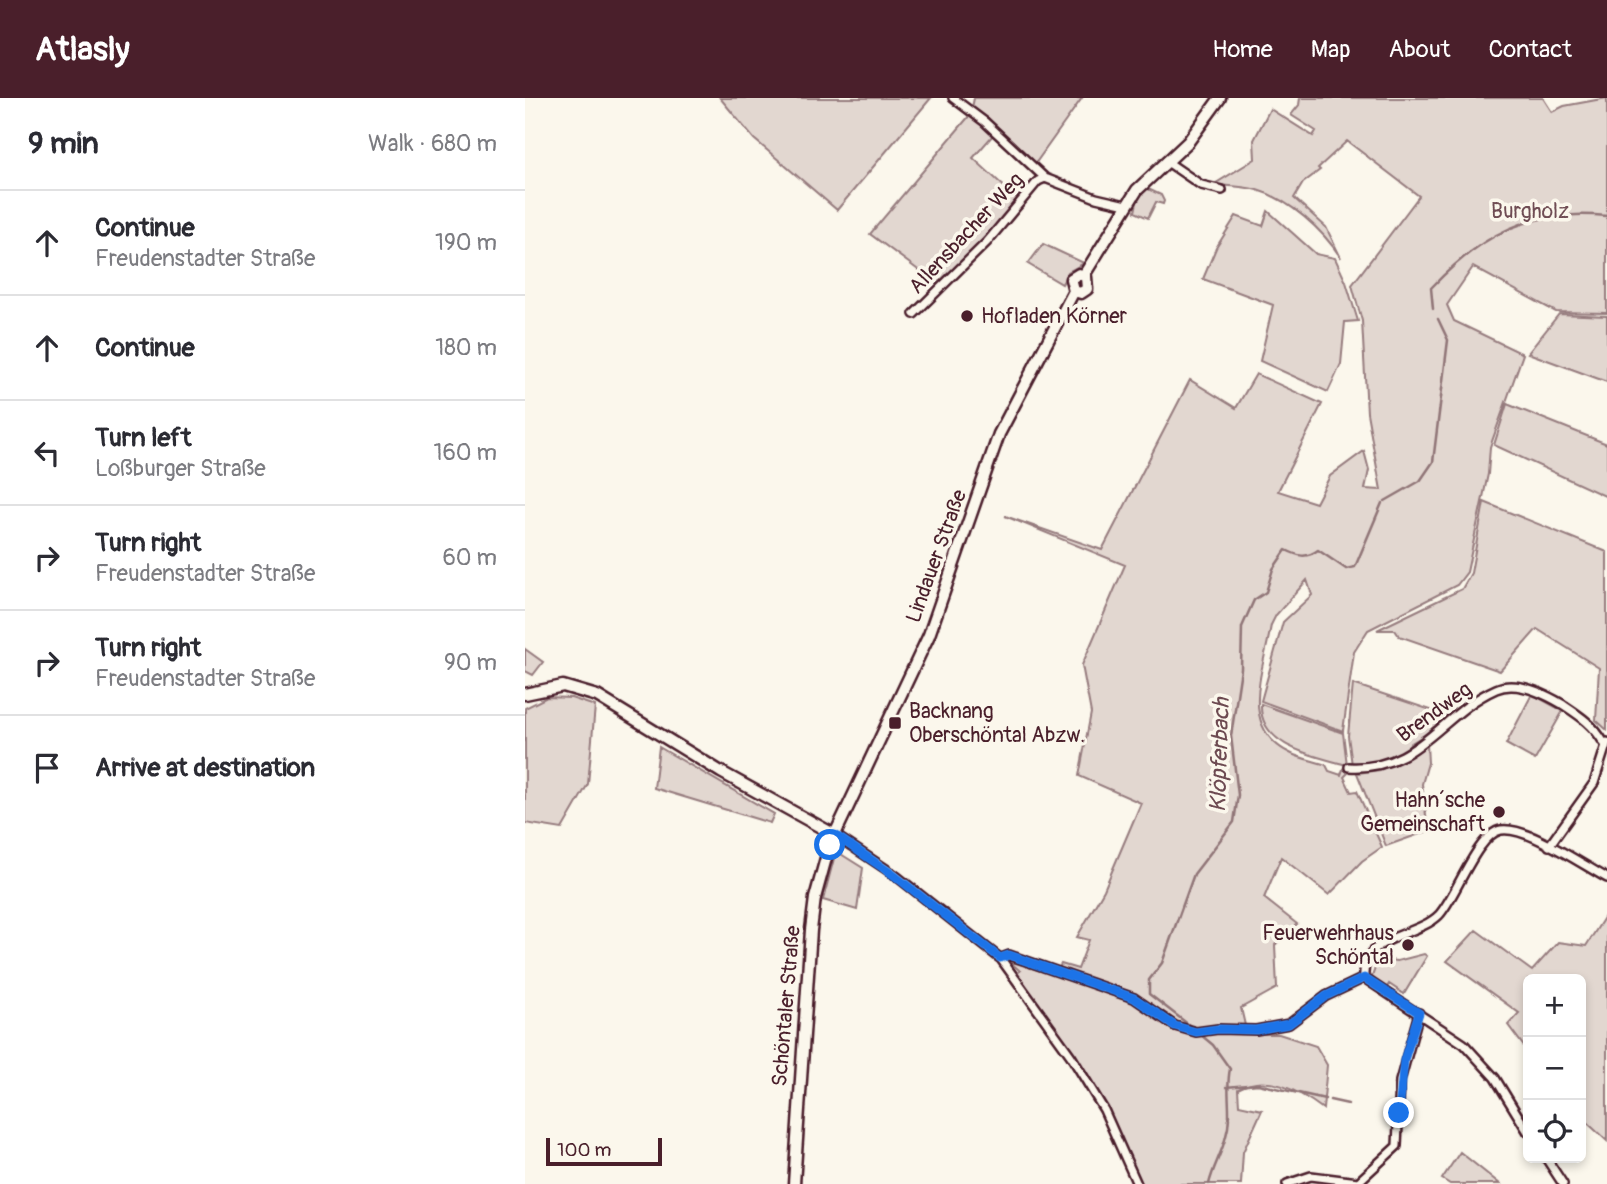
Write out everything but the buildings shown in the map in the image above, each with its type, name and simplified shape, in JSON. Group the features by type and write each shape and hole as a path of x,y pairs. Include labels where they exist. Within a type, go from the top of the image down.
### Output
{"street":[{"path":"954,98 1045,178 1096,198 1126,205"},
{"name":"Lindauer Straße","path":"835,835 929,635 999,434 1074,291 1081,293 1087,289 1089,282 1084,275 1126,205 1137,190 1188,142 1217,99"},
{"path":"1166,161 1201,185 1222,190"},
{"name":"Allensbacher Weg","path":"914,314 987,242 1038,181 1045,178"},
{"path":"525,694 563,686 597,696 721,772 835,835 895,876 1000,958 1104,1110 1137,1184"},
{"name":"Brendweg","path":"1349,767 1380,767 1418,748 1469,707 1498,688 1517,687 1553,699 1594,726 1606,743"},
{"path":"1549,846 1594,783 1606,743"},
{"path":"1000,958 1009,955 1110,988 1134,998 1175,1026 1196,1032 1274,1028 1289,1024 1326,996 1364,978 1371,953 1379,943 1416,931 1443,912 1485,841 1497,831 1508,830 1549,846 1607,878"},
{"name":"Schöntaler Straße","path":"794,1184 804,1006 815,898 835,835"},
{"path":"1364,978 1464,1044 1495,1078 1523,1124"},
{"path":"1287,1184 1311,1176 1357,1183 1397,1146 1400,1081 1419,1013"},
{"path":"1549,1163 1563,1184"}],"green space":[{"path":"720,98 931,98 837,210 754,139"},
{"path":"974,98 1082,98 1035,164 972,108"},
{"name":"Burgholz","path":"1300,98 1543,98 1552,112 1564,106 1607,98 1607,313 1556,312 1473,267 1447,305 1454,321 1523,354 1490,447 1488,474 1467,572 1457,585 1368,630 1354,652 1343,731 1261,701 1283,622 1312,595 1307,580 1276,615 1271,625 1258,696 1259,713 1264,728 1274,742 1290,753 1326,765 1329,771 1341,775 1343,769 1349,772 1344,777 1351,792 1357,791 1382,847 1362,861 1329,895 1281,857 1264,898 1297,924 1275,945 1277,988 1241,1008 1247,1034 1279,1034 1316,1046 1327,1065 1323,1109 1282,1086 1260,1082 1249,1084 1238,1089 1239,1105 1262,1110 1243,1152 1241,1184 1141,1184 1116,1128 1086,1074 1053,1023 1016,974 1020,971 1009,961 1055,975 1061,964 1078,969 1089,940 1077,937 1104,890 1141,803 1079,776 1091,713 1082,665 1125,565 1005,516 1102,550 1190,380 1236,408 1256,374 1322,404 1278,491 1316,503 1330,476 1364,451 1369,470 1365,489 1381,490 1367,413 1362,321 1352,285 1419,196 1347,141 1318,168 1320,170 1303,183 1294,198 1326,227 1341,258 1315,227 1281,200 1252,189 1213,185 1255,159 1254,140 1270,109 1313,136 1316,131 1291,115 1299,105"},
{"path":"970,115 994,134 973,158 1020,201 941,287 870,234"},
{"path":"1146,188 1161,195 1164,201 1163,204 1156,202 1148,218 1135,212 1138,197"},
{"path":"1268,211 1316,254 1335,258 1346,282 1358,321 1345,322 1341,364 1328,392 1260,361 1273,305 1203,279 1216,248 1236,216 1263,226"},
{"path":"1043,244 1084,263 1068,272 1062,284 1028,264"},
{"path":"1559,314 1607,316 1607,382 1528,353"},
{"path":"1507,404 1607,444 1607,497 1494,445"},
{"path":"1484,502 1607,552 1607,730 1596,720 1599,668 1537,629 1500,671 1399,636 1395,630 1377,630 1462,589 1471,573"},
{"path":"525,649 543,662 533,675 525,671"},
{"path":"1353,684 1452,717 1426,738 1423,736 1410,744 1408,751 1379,764 1352,765 1348,736"},
{"path":"1532,694 1563,711 1535,760 1506,744"},
{"path":"547,697 571,698 595,706 588,784 562,829 525,823 525,708"},
{"path":"1261,704 1343,733 1347,765 1305,753 1279,740 1263,719"},
{"path":"1427,744 1428,763 1422,784 1428,831 1386,846 1357,773 1380,770 1410,756"},
{"path":"659,747 774,814 770,823 654,788"},
{"path":"836,851 863,868 857,910 823,900"},
{"path":"1607,913 1607,1141 1586,1122 1586,974 1523,974 1523,1045 1508,1025 1519,1013 1447,961 1476,930 1532,971 1558,942 1586,946"},
{"path":"1424,954 1427,956 1404,994 1389,984 1386,989 1372,977 1378,959 1397,961"},
{"path":"1460,1152 1500,1184 1450,1184 1442,1179"}],"waterway":[{"name":"Klöpferbach","path":"1433,309 1431,288 1470,252 1510,228 1554,216 1607,216"},
{"name":"Klöpferbach","path":"1385,501 1420,481 1433,462 1448,340 1438,319"},
{"name":"Klöpferbach","path":"1193,1028 1149,994 1149,980 1162,963 1194,874 1234,822 1238,795 1231,736 1241,669 1242,627 1254,600 1266,592 1273,569 1286,550 1302,556 1318,550 1346,569 1355,567 1382,503"},
{"name":"Klöpferbach","path":"1201,1035 1213,1045 1230,1069 1228,1128 1209,1184"},
{"path":"1226,1087 1258,1084 1325,1099"},
{"path":"1330,1100 1348,1104"}],"place":[{"name":"Hofladen Körner","path":"967,316"},
{"name":"Backnang Oberschöntal Abzw.","path":"895,723"},
{"name":"Hahn´sche Gemeinschaft","path":"1499,812"},
{"name":"Feuerwehrhaus Schöntal","path":"1408,945"}],"route":[{"path":"830,845 835,835 895,876 987,945 1000,958 1006,954 1054,972 1110,988 1134,998 1187,1031 1236,1028 1256,1030 1289,1024 1326,996 1364,978 1385,994 1419,1013 1404,1060 1399,1113"}]}
